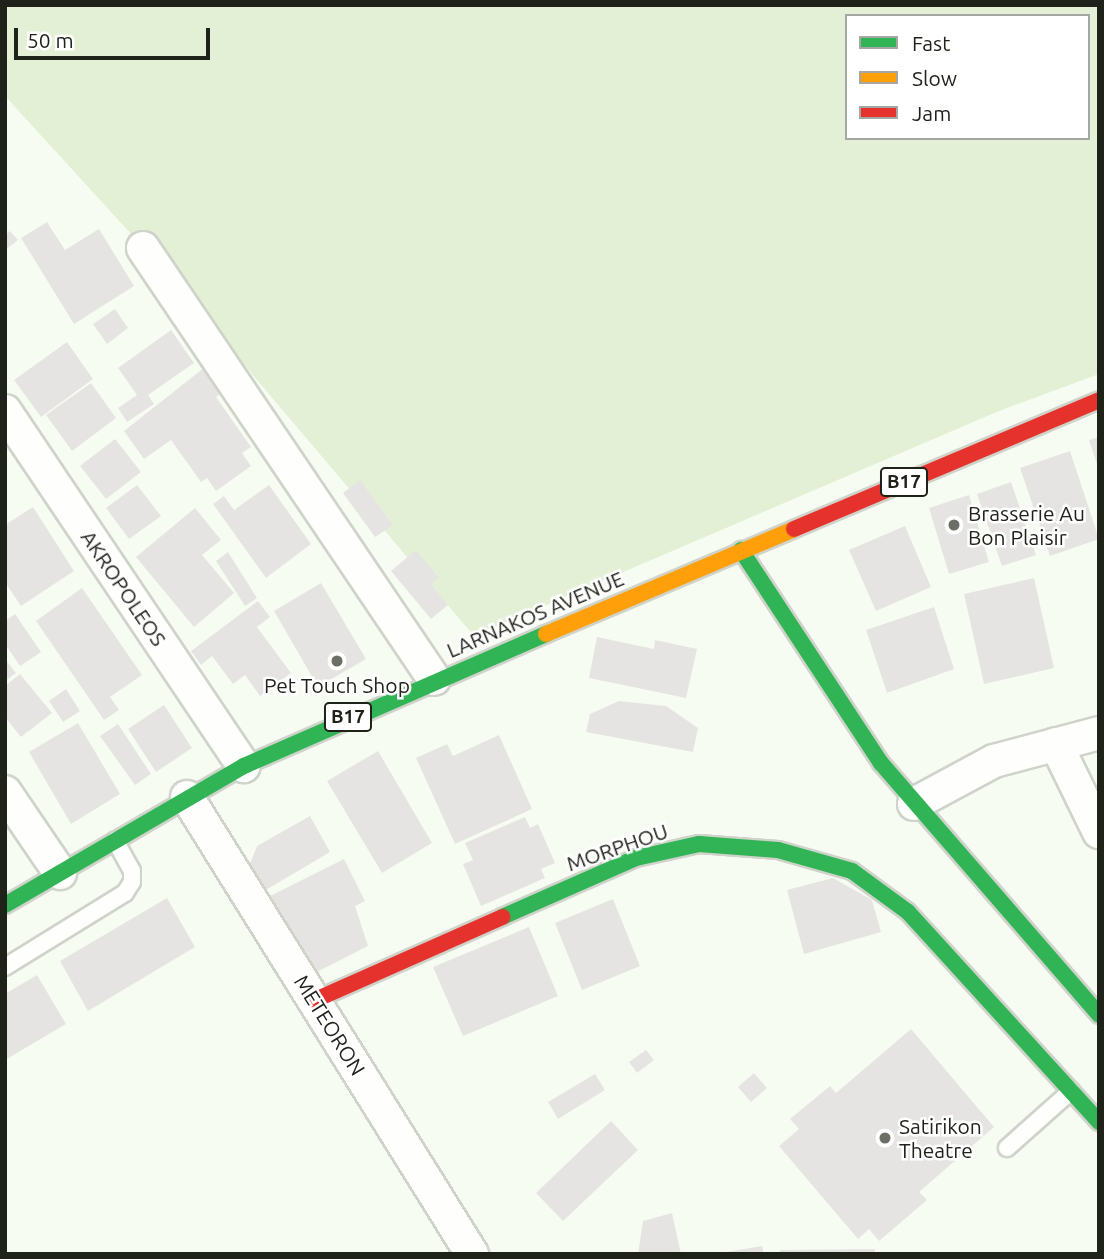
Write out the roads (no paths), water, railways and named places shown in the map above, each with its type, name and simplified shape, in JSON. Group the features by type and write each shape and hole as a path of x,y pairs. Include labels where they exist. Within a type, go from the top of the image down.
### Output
{"street":[{"path":"143,248 434,678"},
{"name":"LARNAKOS AVENUE","path":"5,905 244,766 434,678 1099,400"},
{"name":"AKROPOLEOS","path":"5,411 244,766"},
{"path":"741,550 849,718 914,804 1099,1015"},
{"path":"914,804 967,773 1099,733"},
{"path":"1056,744 1099,832"},
{"path":"5,792 60,873"},
{"name":"METEORON","path":"187,797 472,1254"},
{"name":"MORPHOU","path":"314,1000 608,868 667,849 741,845 825,861 873,886 908,912 1099,1122"}],"lane":[{"path":"5,967 125,893 132,883 132,871 115,840"},
{"path":"1007,1148 1071,1091"}],"place":[{"name":"Brasserie Au Bon Plaisir","path":"954,525"},
{"name":"Pet Touch Shop","path":"337,661"},
{"name":"Satirikon Theatre","path":"885,1138"}]}
